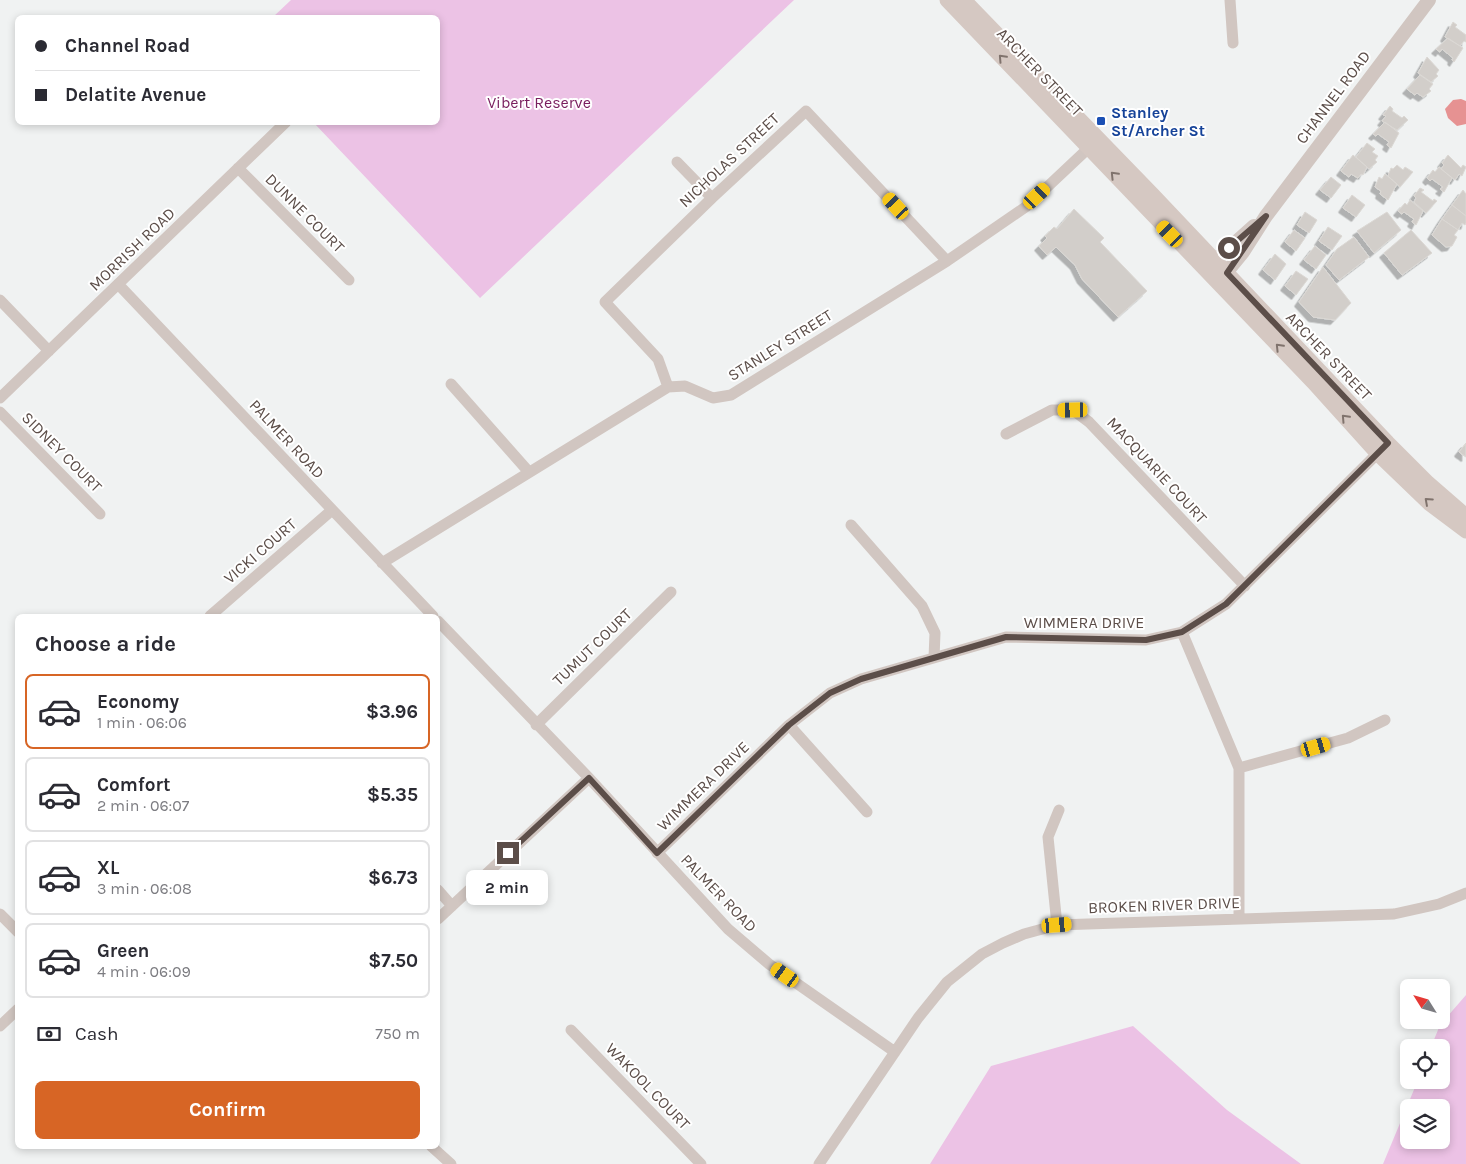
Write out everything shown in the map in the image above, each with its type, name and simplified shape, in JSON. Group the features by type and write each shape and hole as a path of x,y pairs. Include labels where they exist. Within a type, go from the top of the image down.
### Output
{"main road":[{"name":"ARCHER STREET","path":"947,0 1023,71 1210,265 1382,448 1460,521"},
{"name":"ARCHER STREET","path":"964,0 1023,71"}],"street":[{"path":"1230,0 1233,43"},
{"name":"CHANNEL ROAD","path":"1222,278 1266,216 1429,0"},
{"name":"NICHOLAS STREET","path":"668,387 658,359 604,302 806,111 947,261"},
{"name":"MORRISH ROAD","path":"0,398 283,125"},
{"name":"STANLEY STREET","path":"668,387 685,386 713,398 731,395 947,261 1027,206 1093,144"},
{"path":"677,162 712,198"},
{"name":"DUNNE COURT","path":"238,168 349,280"},
{"name":"CHANNEL ROAD","path":"1210,265 1266,216"},
{"name":"PALMER ROAD","path":"118,284 431,614"},
{"path":"0,300 49,351"},
{"path":"452,384 528,472"},
{"path":"382,562 668,387"},
{"name":"MACQUARIE COURT","path":"1006,434 1052,410 1073,410 1089,422 1245,586"},
{"name":"SIDNEY COURT","path":"0,412 100,514"},
{"name":"WIMMERA DRIVE","path":"657,853 789,725 830,693 861,679 1006,637 1146,640 1182,632 1226,604 1382,448"},
{"name":"VICKI COURT","path":"212,614 332,510"},
{"path":"851,525 922,606 935,632 934,658"},
{"name":"TUMUT COURT","path":"536,725 671,592"},
{"name":"PALMER ROAD","path":"440,623 589,778 728,929 769,964 895,1052"},
{"path":"1182,632 1239,768 1239,919"},
{"path":"1239,768 1348,738 1385,720"},
{"path":"789,725 867,812"},
{"path":"440,917 589,778"},
{"path":"1057,925 1048,837 1060,810"},
{"path":"440,892 452,906"},
{"name":"BROKEN RIVER DRIVE","path":"819,1164 932,1000 963,968 1002,943 1024,934 1057,925 1394,914 1440,904 1466,893"},
{"path":"0,914 15,929"},
{"path":"0,1026 15,1012"},
{"name":"WAKOOL COURT","path":"571,1030 701,1164"},
{"path":"434,1149 451,1164"}],"green space":[{"name":"Vibert Reserve","path":"291,0 794,0 480,298 316,125 440,125 440,15 275,15"},
{"path":"1466,995 1466,1164 1383,1164 1400,1123 1400,1149 1450,1149 1450,1099 1410,1099 1414,1089 1450,1089 1450,1039 1434,1039 1438,1029 1450,1029 1450,1013"},
{"path":"1133,1026 1227,1110 1301,1164 930,1164 991,1066"}],"shaded area":[{"path":"1461,99 1466,101 1466,124 1457,126 1448,118 1445,109 1453,100"}],"building":[{"path":"1453,22 1457,25 1455,27 1466,35 1466,42 1464,41 1460,46 1445,37"},
{"path":"1448,38 1463,48 1454,62 1453,58 1442,49 1440,52 1436,49"},
{"path":"1427,57 1439,70 1436,74 1438,76 1431,82 1418,73"},
{"path":"1420,75 1433,84 1429,89 1431,91 1423,97 1417,93 1415,95 1407,89"},
{"path":"1390,106 1393,109 1392,111 1402,118 1404,116 1408,120 1397,130 1382,121 1386,116 1383,115"},
{"path":"1385,122 1399,133 1391,148 1387,145 1389,142 1378,134 1376,136 1373,134"},
{"path":"1367,143 1375,149 1372,152 1378,156 1375,160 1377,162 1369,169 1356,157"},
{"path":"1353,155 1367,167 1363,175 1361,174 1358,178 1351,174 1349,177 1341,171"},
{"path":"1448,155 1461,168 1463,165 1466,167 1462,176 1459,174 1455,180 1441,169 1444,165 1442,163"},
{"path":"1397,165 1403,170 1405,167 1413,172 1400,187 1388,176 1391,168 1393,169"},
{"path":"1439,167 1452,178 1444,192 1440,189 1443,187 1432,179 1430,181 1427,178 1433,170 1435,172"},
{"path":"1385,174 1397,184 1388,200 1375,187 1379,177 1382,179"},
{"path":"1331,177 1341,185 1331,198 1320,190"},
{"path":"1420,188 1424,190 1421,192 1433,201 1434,199 1437,201 1426,213 1414,202 1416,198 1414,196"},
{"path":"1463,190 1466,194 1466,216 1452,205"},
{"path":"1352,195 1365,205 1356,217 1343,208"},
{"path":"1410,200 1423,211 1416,225 1412,222 1414,219 1404,212 1402,214 1398,211 1405,203 1407,205"},
{"path":"1452,205 1466,216 1465,225 1462,223 1458,230 1442,219"},
{"path":"1074,209 1104,238 1100,242 1147,291 1118,317 1082,279 1075,265 1056,247 1047,255 1039,246 1047,238 1045,236 1054,227 1057,229"},
{"path":"1305,212 1317,220 1309,233 1297,225"},
{"path":"1387,212 1401,230 1374,253 1357,231"},
{"path":"1442,219 1458,230 1454,235 1457,237 1452,246 1446,247 1432,235"},
{"path":"1328,227 1342,236 1332,250 1319,241"},
{"path":"1294,230 1305,238 1296,251 1285,242"},
{"path":"1411,230 1432,253 1402,275 1384,253"},
{"path":"1354,237 1369,257 1339,280 1326,265 1337,249"},
{"path":"1315,246 1326,255 1316,269 1304,260"},
{"path":"1275,254 1286,264 1275,280 1263,270"},
{"path":"1323,267 1351,303 1335,320 1313,317 1299,302"},
{"path":"1296,271 1308,279 1296,295 1285,286"},
{"path":"1466,443 1466,457 1459,452"},
{"path":"1466,443 1466,457 1459,452"}],"place":[{"name":"Stanley St/Archer St","path":"1101,121"}],"route":[{"path":"508,853 589,778 657,853 789,725 830,693 861,679 1006,637 1146,640 1182,632 1226,604 1388,443 1227,273 1266,216 1229,248"}]}
